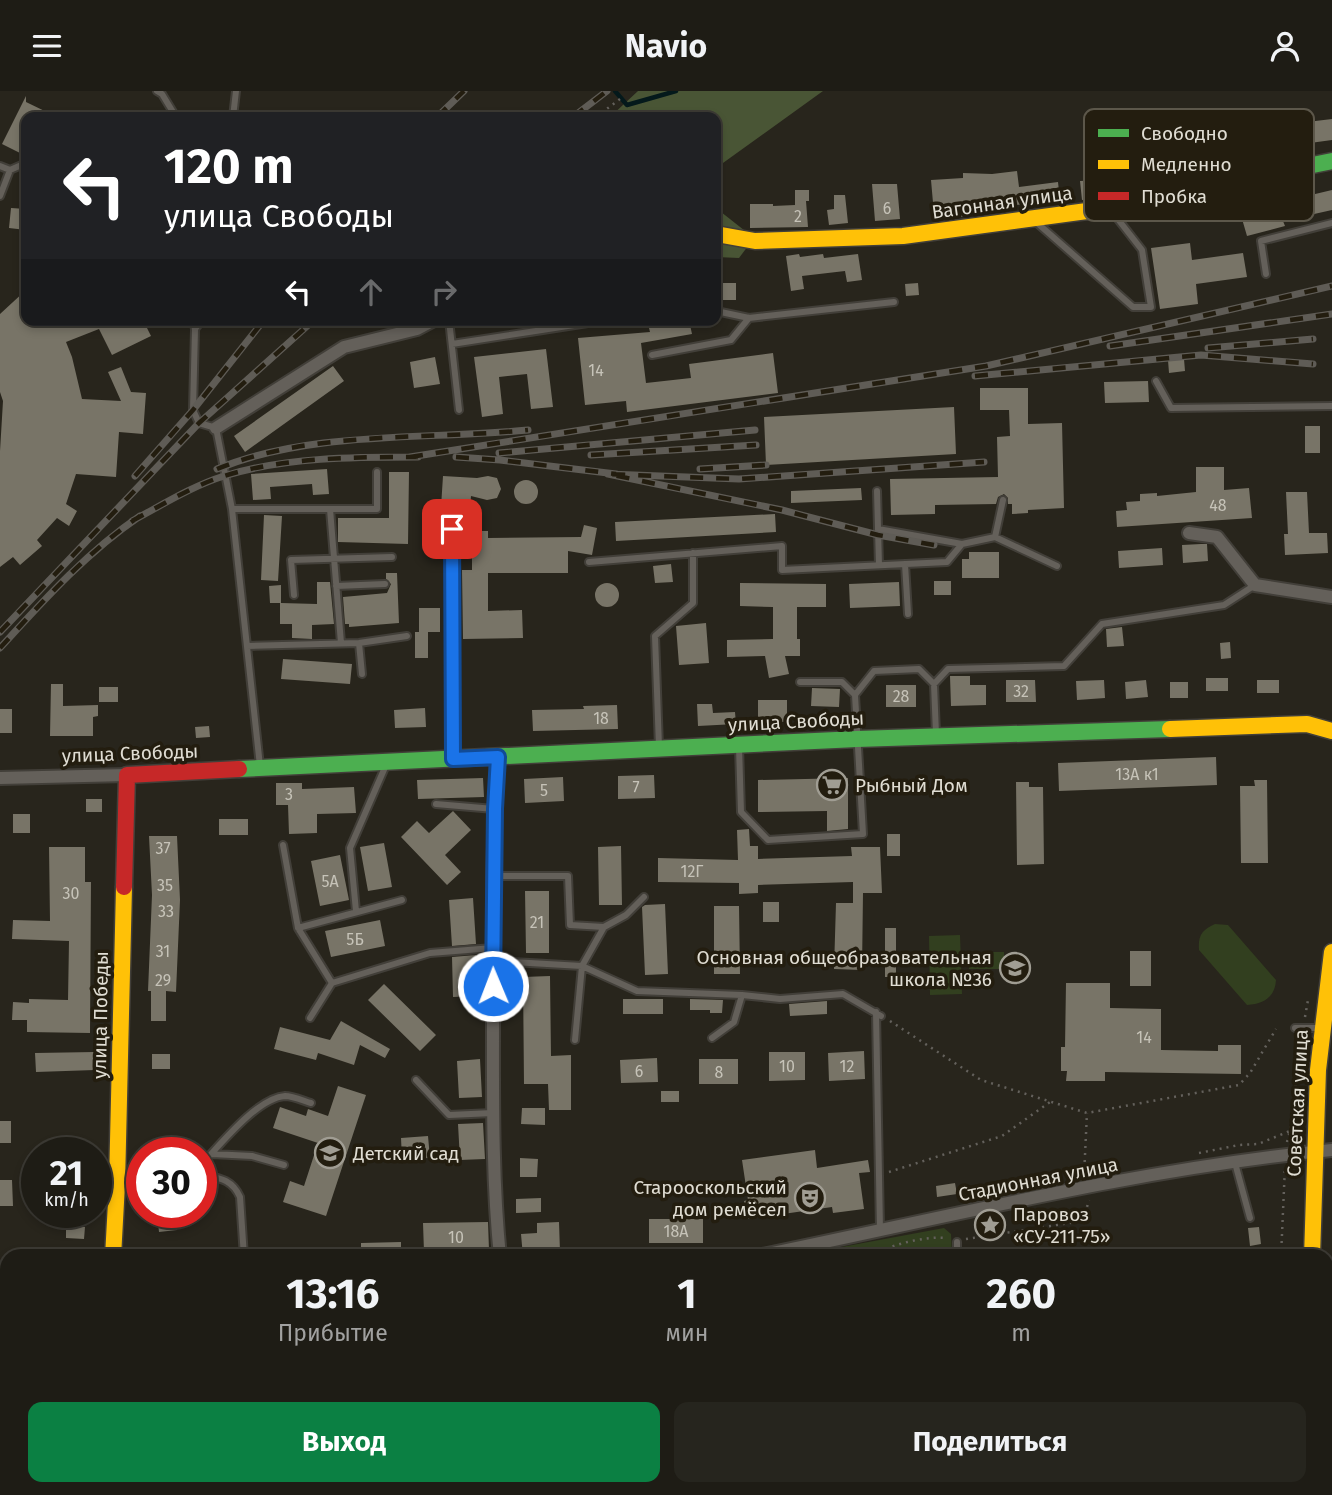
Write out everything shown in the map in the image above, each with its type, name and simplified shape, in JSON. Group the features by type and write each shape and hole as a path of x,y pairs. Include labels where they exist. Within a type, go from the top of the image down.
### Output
{"street":[{"name":"Вагонная улица","path":"1314,165 1332,161"},
{"name":"Вагонная улица","path":"721,235 755,241 903,236 1084,212"},
{"path":"216,428 344,347 421,326"},
{"path":"1189,533 1217,537 1255,585 1332,597"},
{"name":"улица Свободы","path":"0,778 127,775 936,736 1307,724 1332,731"},
{"path":"498,757 494,876 493,1113 500,1249"},
{"name":"улица Победы","path":"113,1249 127,775"},
{"name":"Советская улица","path":"1312,1249 1322,1028 1332,954"},
{"name":"Стадионная улица","path":"790,1249 1087,1188 1286,1154 1332,1150"}],"lane":[{"path":"157,91 162,94 173,112"},
{"path":"234,112 236,91"},
{"path":"0,196 10,170 21,165"},
{"path":"0,166 10,170"},
{"path":"1032,219 1133,307 1151,307 1142,250 1119,221"},
{"path":"1266,274 1261,241 1332,223"},
{"path":"721,312 748,318 894,302"},
{"path":"652,355 731,340 748,318"},
{"path":"194,326 193,410 199,423 216,428 232,509 261,768"},
{"path":"450,326 459,410"},
{"path":"452,344 567,326"},
{"path":"1156,381 1171,408 1332,406"},
{"path":"232,509 377,509 377,472"},
{"path":"877,491 879,565"},
{"path":"995,537 1003,500"},
{"path":"330,509 341,643"},
{"path":"452,529 453,759"},
{"path":"878,529 962,544 995,537 1057,566"},
{"path":"589,562 782,546 782,570 947,562 962,544"},
{"path":"659,748 655,636 693,603 693,554"},
{"path":"294,595 291,560 392,557"},
{"path":"905,564 908,614"},
{"path":"336,586 385,585"},
{"path":"934,684 948,669 1064,666 1102,624 1224,605 1255,585"},
{"path":"247,646 359,643 407,636"},
{"path":"359,643 362,674"},
{"path":"855,695 874,671 919,670 934,684 936,736"},
{"path":"739,744 741,812 768,840 863,834 855,695 842,682 800,682"},
{"path":"356,911 350,848 387,763"},
{"path":"436,804 495,809"},
{"path":"283,845 298,928 332,983"},
{"path":"494,876 568,876 570,925 604,927"},
{"path":"575,1040 582,966 604,927 626,915 644,897"},
{"path":"298,928 402,900"},
{"path":"310,1018 332,983 430,953 493,955 582,966 637,991 780,999 843,994 878,1014 880,1230"},
{"path":"712,1038 734,1022 742,995"},
{"path":"1299,1028 1322,1028"},
{"path":"416,1080 449,1115 493,1113"},
{"path":"217,1148 232,1131 268,1101 286,1096 311,1103"},
{"path":"217,1154 252,1156 284,1165"},
{"path":"1235,1163 1250,1218"},
{"path":"217,1177 226,1179 236,1188 240,1197 243,1249"},
{"path":"117,1184 126,1184"},
{"path":"957,1243 957,1249"}],"path":[{"path":"603,112 624,96"},
{"path":"1281,1249 1286,1154 1299,1028 1308,1000"},
{"path":"878,1014 981,1080 1087,1113 1239,1085 1250,1073 1276,1029"},
{"path":"879,1175 1002,1136 1051,1102"},
{"path":"949,1249 965,1239 1083,1221 1089,1201 1084,1173 1087,1113"},
{"path":"884,1249 946,1237 957,1243"}],"green space":[{"path":"638,91 823,91 721,164 721,112 615,112"},
{"path":"721,212 754,238 739,258 721,257"},
{"path":"1215,924 1228,925 1276,980 1268,999 1247,1005 1199,950 1202,934"},
{"path":"960,935 962,994 930,995 929,936"},
{"path":"969,952 1004,952 1004,969 969,969"},
{"path":"944,1228 951,1234 952,1249 831,1249"}],"building":[{"path":"26,96 26,102 47,112 21,112 21,154 2,144"},
{"path":"1332,119 1332,140 1314,142 1314,121"},
{"path":"1017,171 1019,187 1058,182 1060,201 994,207 995,210 974,211 974,215 959,217 959,212 934,214 931,180 963,178 963,173"},
{"path":"1080,181 1084,181 1084,200 1082,200"},
{"path":"872,184 897,184 900,219 875,221"},
{"path":"795,190 809,190 809,201 806,201 808,227 750,228 750,204 795,205"},
{"path":"1332,190 1332,210 1314,214 1314,194"},
{"path":"834,195 845,195 848,223 829,225 827,210 834,209"},
{"path":"11,208 21,209 21,229 9,228"},
{"path":"1243,221 1283,221 1285,226 1247,236"},
{"path":"1190,243 1192,260 1243,253 1247,277 1196,284 1198,304 1160,309 1151,248"},
{"path":"799,254 800,257 823,254 824,258 858,254 862,280 847,282 845,271 802,276 804,289 791,291 786,256"},
{"path":"721,283 736,283 736,300 721,300"},
{"path":"918,283 919,295 906,296 905,284"},
{"path":"21,295 21,326 146,326 151,336 112,355 99,329 66,342 82,399 121,401 108,372 121,367 131,392 146,393 143,434 119,432 116,477 76,474 66,504 77,511 69,526 57,518 37,540 42,546 20,565 13,557 0,567 3,401 0,392 0,314"},
{"path":"648,326 690,326 692,334 641,343 646,383 691,378 689,364 773,353 778,393 627,412 626,401 585,405 578,338 650,332"},
{"path":"546,349 553,407 531,409 527,374 499,377 503,414 482,417 474,357"},
{"path":"435,357 440,384 414,388 410,362"},
{"path":"1184,359 1185,371 1169,373 1168,360"},
{"path":"333,366 344,381 245,452 234,436"},
{"path":"1148,381 1149,402 1105,403 1104,382"},
{"path":"980,388 1028,388 1028,424 1062,423 1064,508 1028,510 1028,513 1012,514 1012,504 1008,504 1008,498 1004,494 998,497 996,504 935,505 935,514 891,515 890,479 998,477 997,437 1010,436 1009,410 980,410"},
{"path":"954,407 956,454 766,465 764,417"},
{"path":"1305,426 1320,426 1320,453 1305,453"},
{"path":"1196,467 1224,467 1224,490 1249,488 1252,518 1117,527 1116,511 1127,510 1126,502 1140,501 1140,494 1157,493 1157,496 1196,492"},
{"path":"327,469 329,494 313,495 312,484 270,487 271,499 253,500 251,474"},
{"path":"389,472 409,472 408,544 338,542 338,518 389,518"},
{"path":"443,476 497,478 501,489 497,498 487,500 471,496 470,509 441,507"},
{"path":"526,480 535,483 538,492 535,501 526,504 517,501 514,492 517,483"},
{"path":"861,488 862,500 791,503 791,491"},
{"path":"1286,492 1307,492 1309,533 1327,533 1328,553 1285,555 1284,534 1288,534"},
{"path":"775,514 776,532 616,541 615,522"},
{"path":"264,515 282,516 278,581 261,580"},
{"path":"584,525 597,528 592,555 568,551 568,573 488,573 488,611 522,610 523,638 463,639 462,570 472,570 472,531 488,531 488,538 581,537"},
{"path":"1207,544 1208,561 1183,563 1182,545"},
{"path":"1162,548 1163,565 1119,568 1118,551"},
{"path":"969,552 999,552 999,578 962,578 962,559 969,559"},
{"path":"671,564 673,582 655,583 653,566"},
{"path":"386,573 397,573 399,623 349,627 349,624 345,624 343,597 387,593 391,584 386,579"},
{"path":"934,581 951,581 951,595 934,595"},
{"path":"317,582 330,582 334,624 312,625 312,639 292,638 292,624 280,624 280,603 270,603 269,586 281,585 281,603 317,604"},
{"path":"899,582 900,606 850,608 849,584"},
{"path":"607,583 616,586 619,595 616,604 607,607 598,604 595,595 598,586"},
{"path":"740,583 826,584 826,607 797,607 800,656 785,656 789,674 769,678 765,656 727,657 727,640 773,639 773,607 740,606"},
{"path":"419,608 440,608 440,632 428,632 428,658 415,658"},
{"path":"706,623 709,663 679,665 676,626"},
{"path":"1122,627 1124,646 1107,647 1106,629"},
{"path":"1230,642 1231,658 1221,659 1220,643"},
{"path":"283,659 352,664 350,684 281,679"},
{"path":"950,676 970,676 970,685 986,685 986,705 951,706"},
{"path":"1206,678 1228,678 1228,691 1206,691"},
{"path":"1006,680 1035,680 1036,702 1006,702"},
{"path":"1104,680 1105,698 1077,700 1076,681"},
{"path":"1146,680 1148,697 1126,699 1125,682"},
{"path":"1257,680 1279,680 1279,693 1257,693"},
{"path":"1170,682 1188,682 1188,698 1170,698"},
{"path":"51,684 63,684 63,706 98,705 98,716 93,717 93,736 50,736"},
{"path":"886,685 916,685 916,707 886,707"},
{"path":"99,687 118,687 118,702 99,702"},
{"path":"812,688 840,689 839,707 811,706"},
{"path":"758,700 787,700 787,722 758,722"},
{"path":"697,704 712,704 713,713 735,712 736,724 698,726"},
{"path":"617,705 618,729 533,731 532,710"},
{"path":"425,708 426,727 395,728 394,710"},
{"path":"0,709 12,709 12,733 0,733"},
{"path":"209,726 210,737 196,738 195,727"},
{"path":"1216,757 1217,785 1059,791 1058,763"},
{"path":"654,775 655,798 618,799 618,776"},
{"path":"563,777 564,801 525,803 524,779"},
{"path":"483,778 484,797 418,799 417,780"},
{"path":"848,778 848,829 827,831 827,811 758,812 758,780"},
{"path":"1254,780 1267,780 1268,863 1241,863 1240,786 1255,786"},
{"path":"1016,782 1029,782 1029,787 1043,787 1044,864 1017,865"},
{"path":"276,783 302,783 302,789 354,787 356,813 317,814 317,833 289,834 288,805 276,805"},
{"path":"86,799 102,799 102,812 86,812"},
{"path":"453,811 471,830 445,855 461,872 447,885 401,837 417,821 429,833"},
{"path":"13,814 30,814 30,833 13,833"},
{"path":"219,819 248,819 248,835 219,835"},
{"path":"749,829 750,846 758,846 758,859 852,856 851,847 880,847 882,893 863,893 862,970 834,969 836,903 853,903 853,882 758,885 758,893 739,894 739,883 658,882 658,858 738,860 737,830"},
{"path":"887,834 900,834 900,856 887,856"},
{"path":"149,836 177,836 180,900 176,992 166,991 166,1021 151,1021 151,991 148,991 152,895"},
{"path":"384,843 392,887 368,891 360,847"},
{"path":"621,846 622,905 599,905 598,847"},
{"path":"49,847 85,847 85,882 91,882 90,1033 27,1032 27,1020 12,1020 13,1002 29,1003 29,999 68,1000 69,941 12,939 13,920 50,921"},
{"path":"340,855 349,900 320,906 311,861"},
{"path":"525,891 549,891 549,953 526,953"},
{"path":"473,898 476,944 452,946 449,900"},
{"path":"763,902 779,902 779,922 763,922"},
{"path":"665,904 668,974 645,975 642,907"},
{"path":"714,906 739,906 740,974 714,974"},
{"path":"380,920 385,946 331,957 325,931"},
{"path":"885,928 896,928 896,977 885,977"},
{"path":"1130,951 1151,951 1151,986 1130,986"},
{"path":"476,955 478,996 453,997 452,957"},
{"path":"550,976 551,1056 571,1055 571,1110 549,1110 548,1084 524,1084 523,977"},
{"path":"1066,983 1110,983 1110,1008 1161,1009 1161,1050 1218,1051 1218,1045 1241,1045 1241,1074 1105,1072 1105,1081 1066,1081 1067,1071 1061,1071 1061,1047 1065,1047"},
{"path":"384,984 436,1035 420,1051 368,1000"},
{"path":"623,999 663,999 663,1014 623,1014"},
{"path":"690,999 723,1000 722,1013 690,1010"},
{"path":"827,1001 827,1014 790,1016 789,1004"},
{"path":"341,1021 390,1049 385,1058 360,1045 354,1065 318,1053 316,1060 274,1049 280,1027 330,1040"},
{"path":"864,1051 865,1079 829,1081 828,1053"},
{"path":"95,1052 95,1070 36,1072 35,1053"},
{"path":"769,1052 805,1052 805,1080 769,1081"},
{"path":"152,1054 170,1054 170,1069 152,1069"},
{"path":"657,1058 658,1082 621,1083 620,1060"},
{"path":"480,1059 482,1097 459,1098 457,1061"},
{"path":"699,1059 738,1059 738,1084 699,1084"},
{"path":"338,1086 366,1095 326,1216 283,1202 290,1181 304,1186 318,1143 273,1128 280,1107 306,1116 308,1109 328,1116"},
{"path":"661,1091 679,1091 679,1102 661,1102"},
{"path":"522,1108 545,1108 545,1125 521,1124"},
{"path":"0,1121 11,1121 11,1143 0,1143"},
{"path":"483,1123 485,1159 460,1160 458,1124"},
{"path":"428,1136 430,1158 402,1159 401,1138"},
{"path":"815,1150 817,1168 868,1160 870,1172 859,1173 864,1209 833,1213 832,1207 747,1219 744,1201 748,1200 742,1160"},
{"path":"520,1158 538,1159 537,1177 520,1177"},
{"path":"0,1180 12,1180 13,1206 0,1206"},
{"path":"955,1183 957,1194 937,1197 936,1186"},
{"path":"541,1198 541,1212 516,1213 516,1199"},
{"path":"649,1219 703,1219 703,1243 649,1243"},
{"path":"488,1222 489,1249 424,1249 423,1223"},
{"path":"559,1222 560,1249 522,1249 521,1234 537,1233 537,1223"},
{"path":"1259,1227 1261,1244 1250,1246 1248,1228"},
{"path":"66,1228 85,1228 84,1239 66,1238"},
{"path":"159,1228 177,1228 177,1230 159,1232"},
{"path":"401,1242 401,1249 361,1249 361,1243"}],"waterway":[{"path":"615,91 627,105 676,91"}],"railway":[{"path":"442,112 464,91"},
{"path":"580,112 607,91"},
{"path":"410,457 986,366 1332,286"},
{"path":"1110,346 1332,314"},
{"path":"135,476 193,410 259,326"},
{"path":"0,632 199,423 307,326"},
{"path":"1208,348 1313,339"},
{"path":"975,376 1201,355 1313,364"},
{"path":"217,469 253,457 330,442 528,430"},
{"path":"499,453 755,430"},
{"path":"591,455 756,445"},
{"path":"132,521 200,485 247,470 320,459 418,457"},
{"path":"456,457 616,474"},
{"path":"934,545 878,535 782,510 608,474 739,479 984,462"},
{"path":"700,469 766,465"},
{"path":"0,648 84,561 140,516"}],"traffic: fast":[{"path":"1314,165 1332,161"},
{"path":"239,769 857,739 1170,729"}],"traffic: slow":[{"path":"721,235 755,241 903,236 1084,211"},
{"path":"1170,729 1307,724 1332,731"},
{"path":"113,1249 124,887"},
{"path":"1312,1249 1318,1070 1332,952"}],"traffic: jam":[{"path":"124,887 127,775 239,769"}],"place":[{"name":"Рыбный Дом","path":"832,785"},
{"name":"Основная общеобразовательная школа №36","path":"1015,968"},
{"name":"Детский сад","path":"330,1153"},
{"name":"Старооскольский дом ремёсел","path":"810,1198"},
{"name":"Паровоз «СУ-211-75»","path":"990,1225"}],"route":[{"path":"452,529 453,759 498,757 493,986"}]}
